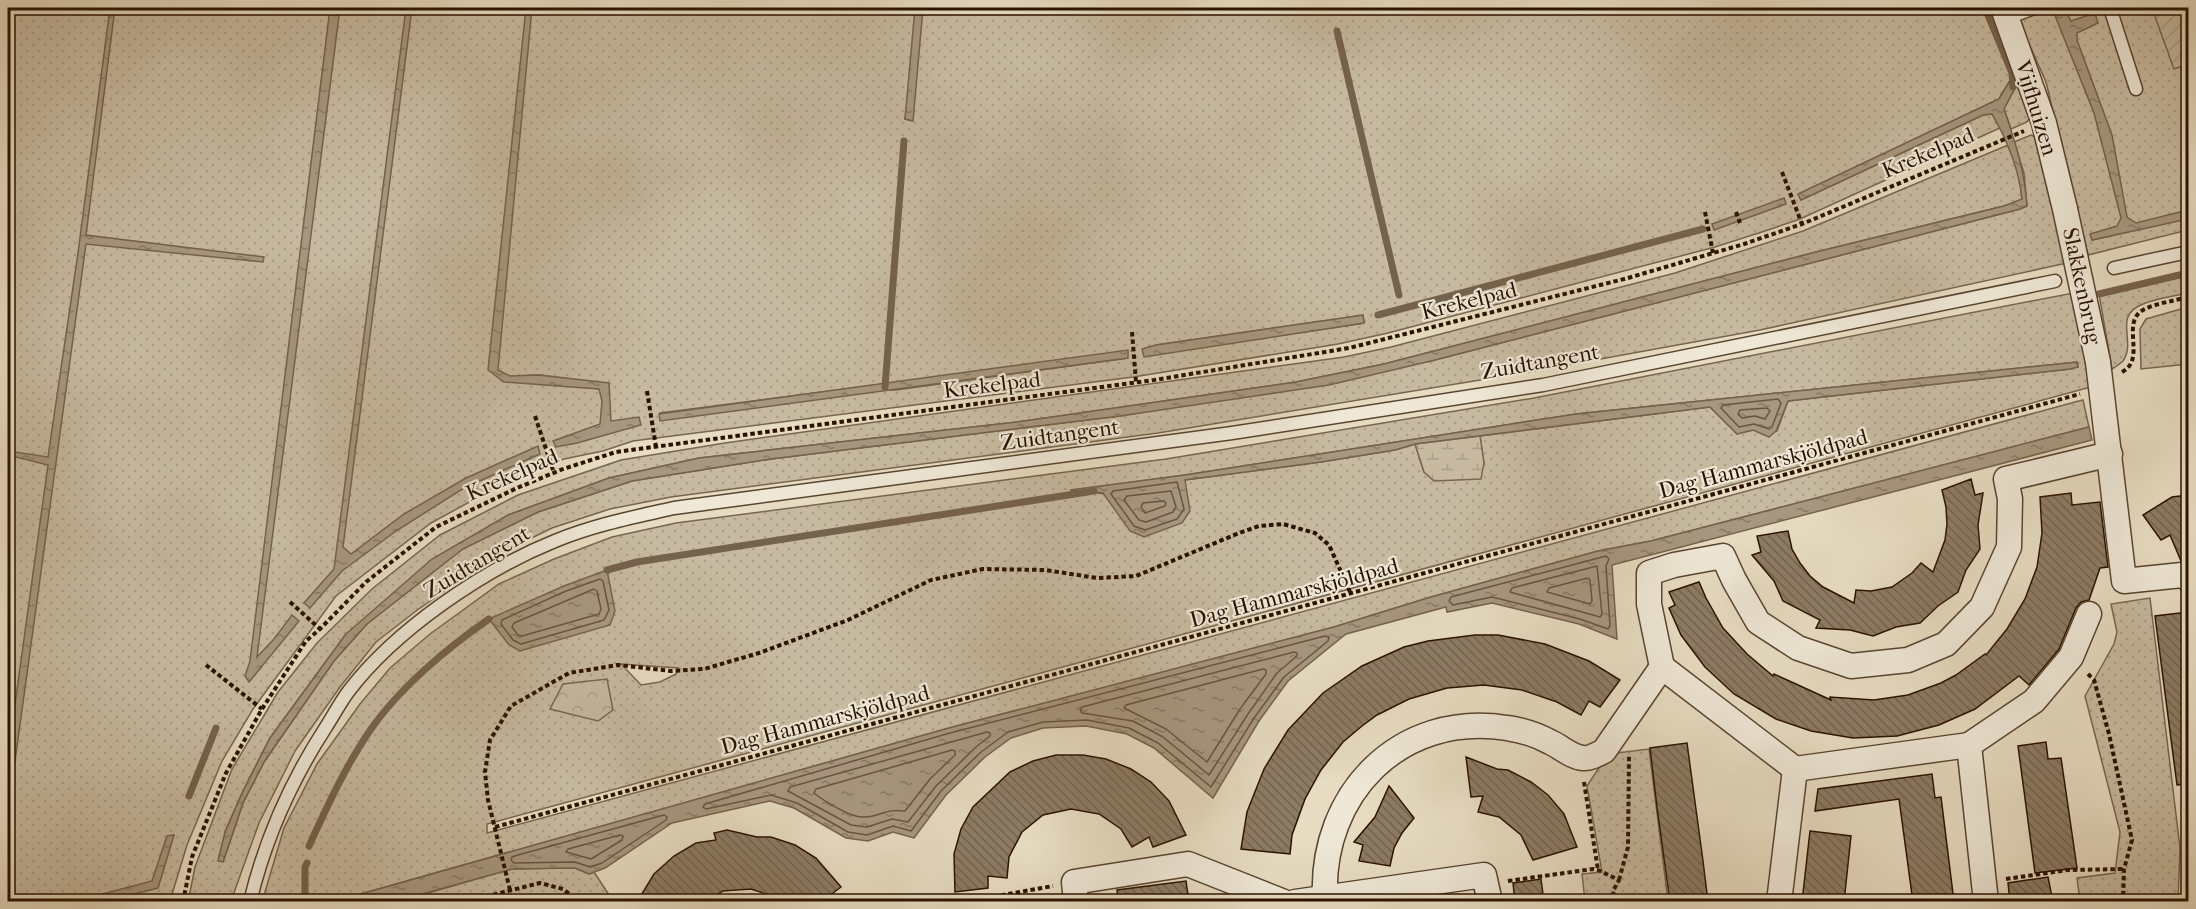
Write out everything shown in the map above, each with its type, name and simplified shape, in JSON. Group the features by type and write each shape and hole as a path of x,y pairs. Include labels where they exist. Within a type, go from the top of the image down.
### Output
{"street":[{"name":"Vijfhuizen","path":"2005,13 2044,123 2065,209"},
{"name":"Slakkenbrug","path":"2065,209 2100,376"},
{"path":"2100,376 2124,581 2182,575 2188,579"},
{"path":"2089,614 2071,657 2034,701 1969,745 1796,769 1662,667 1649,604 1649,573 1674,565 1723,556 1758,622 1798,648 1851,666 1908,660 1946,644 1982,607 2009,547 2010,499 2006,479 2110,454"},
{"path":"1325,898 1326,855 1341,812 1352,793 1366,776 1400,747 1442,730 1486,725 1530,733 1583,758 1604,751 1662,667"},
{"path":"1969,745 1984,892"},
{"path":"1779,902 1796,769"},
{"path":"1075,892 1188,864 1284,902"},
{"path":"1295,902 1487,887"}],"lane":[{"path":"2005,13 2034,8"},
{"path":"2110,8 2136,89"},
{"path":"2114,268 2188,252"},
{"name":"Zuidtangent","path":"250,902 256,877 277,817 304,761 348,692 381,656 418,622 504,566 577,533 610,522 674,508 1232,433 1543,385 2055,281"}],"path":[{"name":"Krekelpad","path":"183,902 192,857 225,773 262,709 306,641 320,630 366,582 436,527 517,488 616,452 1137,382 1349,348 1628,278 1713,253 1802,224 2018,134"},
{"path":"1782,172 1802,224"},
{"path":"1706,212 1713,253"},
{"path":"1736,212 1740,223"},
{"name":"Dag Hammarskjöldpad","path":"495,827 1351,594 2128,369 2134,358 2133,322 2142,311 2188,297"},
{"path":"1132,332 1137,382"},
{"path":"647,391 656,447"},
{"path":"535,416 554,473"},
{"path":"510,890 488,800 485,772 490,740 511,706 569,673 618,665 671,671 704,669 759,653 848,620 931,580 983,569 1045,570 1097,578 1136,576 1239,532 1259,526 1283,524 1315,533 1329,545 1351,594"},
{"path":"290,602 320,630"},
{"path":"2071,657 2094,680 2109,734 2132,840 2124,869 2123,902"},
{"path":"206,665 262,709"},
{"path":"1615,902 1613,891 1619,880 1628,847 1629,744 1622,725"},
{"path":"1583,758 1598,870"},
{"path":"1984,892 2067,870 2124,869"},
{"path":"1487,887 1598,870 1619,880"},
{"path":"464,902 540,883 563,889 579,902"},
{"path":"964,902 1075,892"}],"green space":[{"path":"8,8 920,8 905,119 912,121 922,8 1994,8 2034,111 2027,122 2011,129 2004,109 2016,86 2009,82 1999,99 1798,194 1801,200 1983,115 1992,114 2000,128 1800,219 1765,231 1715,247 1388,333 1338,344 1133,377 633,441 603,451 564,459 495,488 431,523 336,596 253,709 222,761 187,845 170,901 8,901","holes":["1363,315 1364,323 1144,356 1143,349 1156,345","1128,358 660,420 660,413 884,384","539,375 609,384 599,389 516,376"]},
{"path":"2013,8 2188,8 2188,216 2092,240 2188,218 2188,230 2088,255 2046,82"},
{"path":"2164,8 2188,8 2188,64 2174,69 2153,11"},
{"path":"2031,135 2040,139 2067,263 1760,330 1529,372 1158,433 671,497 610,509 552,528 493,557 376,642 340,687 295,751 259,823 231,901 188,902 195,867 232,769 278,692 317,643 372,589 440,535 518,495 621,460 725,443 1344,357 1391,347 1675,273 1803,231 2008,145 2020,178 2022,200 2004,206 1816,252 1384,364 1296,382 1017,422 699,458 609,478 508,515 463,548 538,512 632,481 771,459 1120,416 1431,361 2020,209 2027,206 2024,173 2014,142","holes":["462,549 367,624 334,661 264,762 243,803 223,862 225,832 270,738 346,634"]},
{"path":"2188,273 2188,293 2148,302 2134,309 2129,315 2127,353 2123,361 2112,369 2099,294"},
{"path":"2073,293 2095,385 487,824 487,833 2075,402 2083,400 2089,427 1651,541 1598,551 1431,597 1334,627 949,728 336,901 262,902 284,828 317,764 360,704 390,668 430,634 499,584 554,559 612,537 676,523 1166,459 1534,398","holes":["2077,362 2078,367 2070,369 1788,401 1777,431 1753,430 1737,434 1710,407 1480,436 1484,463 1424,472 1415,444 1395,450 1321,462 1184,480 1105,494 1074,490 1576,414","621,664 678,668 676,674 660,682 641,685"]},
{"path":"2188,307 2188,364 2141,369 2140,329 2146,319"},
{"path":"1480,436 1484,463 1481,479 1434,481 1424,472 1415,444"},
{"path":"2150,598 2180,848 2178,901 2080,901 2077,878 2115,873 2120,832 2085,696 2114,644 2117,632 2111,604"},
{"path":"607,679 613,710 598,721 550,709 563,684"},
{"path":"1649,749 1668,901 1585,901 1582,874 1602,872 1587,786 1608,754"},
{"path":"575,868 589,874 594,872 613,901 397,902 512,869"}],"water":[{"path":"110,8 115,8 86,235 264,257 263,262 86,244 8,812 8,755 48,465 8,455 8,451 48,457 78,253"},
{"path":"330,8 340,8 257,657 292,615 299,621 249,682 245,676 250,661"},
{"path":"406,8 412,8 343,547 351,554 404,514 466,478 538,446 540,454 464,488 396,531 342,571 310,608 304,603 334,569"},
{"path":"526,8 532,8 498,370 510,376 539,375 609,383 611,421 639,417 641,425 556,447 553,441 600,424 602,401 599,389 504,382 488,370"},
{"path":"915,8 923,8 913,121 905,119"},
{"path":"2052,8 2064,8 2071,21 2095,13 2098,23 2077,33 2077,40 2112,135 2127,217 2136,223 2188,210 2188,219 2092,240 2090,234 2117,226 2121,218 2094,113"},
{"path":"2009,82 2016,86 2004,109 2016,145 2024,181 2027,206 2020,209 1431,361 1329,385 1120,416 771,459 632,481 538,512 463,549 367,624 334,661 264,762 243,803 223,862 218,861 225,832 270,738 346,634 432,559 508,515 609,478 699,458 1017,422 1296,382 1384,364 1816,252 2004,206 2022,199 2012,155 1992,114 1983,115 1801,200 1798,194 1999,99"},
{"path":"1784,198 1786,204 1714,230 1712,224"},
{"path":"1363,315 1364,323 1144,357 1142,349 1156,345"},
{"path":"1128,350 1128,358 660,421 659,414"},
{"path":"2077,362 2078,367 2070,369 1788,401 1776,431 1769,437 1753,430 1737,434 1710,407 1415,444 1395,450 1321,462 1185,480 1190,511 1182,523 1144,537 1130,531 1103,493 1070,490 1185,475 1576,414"},
{"path":"2089,427 2092,440 1612,565 1617,639 1579,624 1492,603 1447,612 1446,607 1346,634 1288,681 1259,721 1213,798 1154,748 1127,734 1086,726 1043,728 1011,738 985,757 946,795 914,838 893,832 868,841 846,838 794,808 770,801 672,823 605,868 589,874 575,868 512,869 397,901 336,901 949,728 1334,627 1431,597 1598,551 1651,541"},
{"path":"607,570 615,611 610,625 520,651 509,645 489,619 564,586"},
{"path":"174,835 158,888 105,901 76,901 152,881 167,836"}],"building":[{"path":"1971,479 1975,495 1983,493 1978,525 1980,549 1966,570 1958,592 1920,623 1896,627 1873,636 1850,630 1816,628 1820,620 1783,601 1774,581 1752,555 1761,552 1757,536 1788,531 1792,549 1810,576 1823,587 1854,603 1856,590 1871,591 1892,587 1912,573 1921,563 1933,572 1945,540 1947,524 1942,490"},
{"path":"2071,493 2072,505 2100,502 2108,567 2100,568 2089,600 2081,602 2076,608 2059,649 2029,685 2019,676 1975,709 1939,725 1897,736 1853,738 1811,731 1776,719 1734,694 1705,667 1681,635 1669,608 1675,605 1669,592 1699,582 1723,628 1747,654 1773,676 1774,674 1831,700 1830,697 1874,700 1908,695 1941,683 1986,655 2007,629 2025,599 2037,567 2042,533 2040,497"},
{"path":"2188,495 2188,563 2181,561 2170,535 2161,540 2143,515 2172,497"},
{"path":"2188,612 2188,784 2177,785 2155,616"},
{"path":"1475,635 1498,635 1545,644 1589,661 1620,680 1600,707 1589,701 1581,715 1557,702 1522,690 1484,685 1447,688 1409,699 1377,715 1362,726 1343,742 1321,770 1305,799 1292,835 1290,854 1241,849 1247,812 1264,769 1288,730 1323,693 1362,666 1404,647 1428,641"},
{"path":"2046,742 2048,759 2061,758 2077,868 2035,873 2018,746"},
{"path":"1687,743 1708,902 1670,902 1657,807 1650,748"},
{"path":"1056,755 1083,755 1106,759 1131,769 1151,782 1169,801 1186,835 1153,847 1149,837 1132,847 1121,829 1099,814 1071,809 1043,815 1022,832 1009,857 1007,878 988,876 988,888 955,892 954,854 961,829 973,807 1010,772 1033,761"},
{"path":"1466,757 1497,769 1508,770 1531,782 1548,795 1564,814 1577,847 1533,860 1521,835 1499,817 1478,812 1483,796 1471,797"},
{"path":"1932,774 1935,798 1941,797 1954,902 1913,902 1899,799 1815,811 1818,789"},
{"path":"1389,786 1414,818 1394,848 1390,866 1359,861 1363,845 1354,842 1375,817"},
{"path":"727,830 757,837 771,837 795,845 816,858 841,887 821,902 790,902 751,889 723,891 704,902 637,902 654,874 674,856 696,843 716,840 714,833"},
{"path":"1810,831 1851,836 1844,902 1802,902"},
{"path":"2048,877 2053,902 2010,902 2008,883"},
{"path":"1541,879 1544,902 1515,902 1513,883"},
{"path":"1186,881 1189,902 1118,902 1117,890"}],"waterway":[{"path":"1985,8 2012,73 2013,87"},
{"path":"1337,31 1399,295"},
{"path":"885,387 904,141"},
{"path":"1378,315 1703,229"},
{"path":"2099,294 2188,273"},
{"path":"607,570 637,562 1094,491"},
{"path":"309,846 344,773 360,745 381,716 424,670 489,619"},
{"path":"189,796 216,728"},
{"path":"307,863 305,895 315,902"}]}
